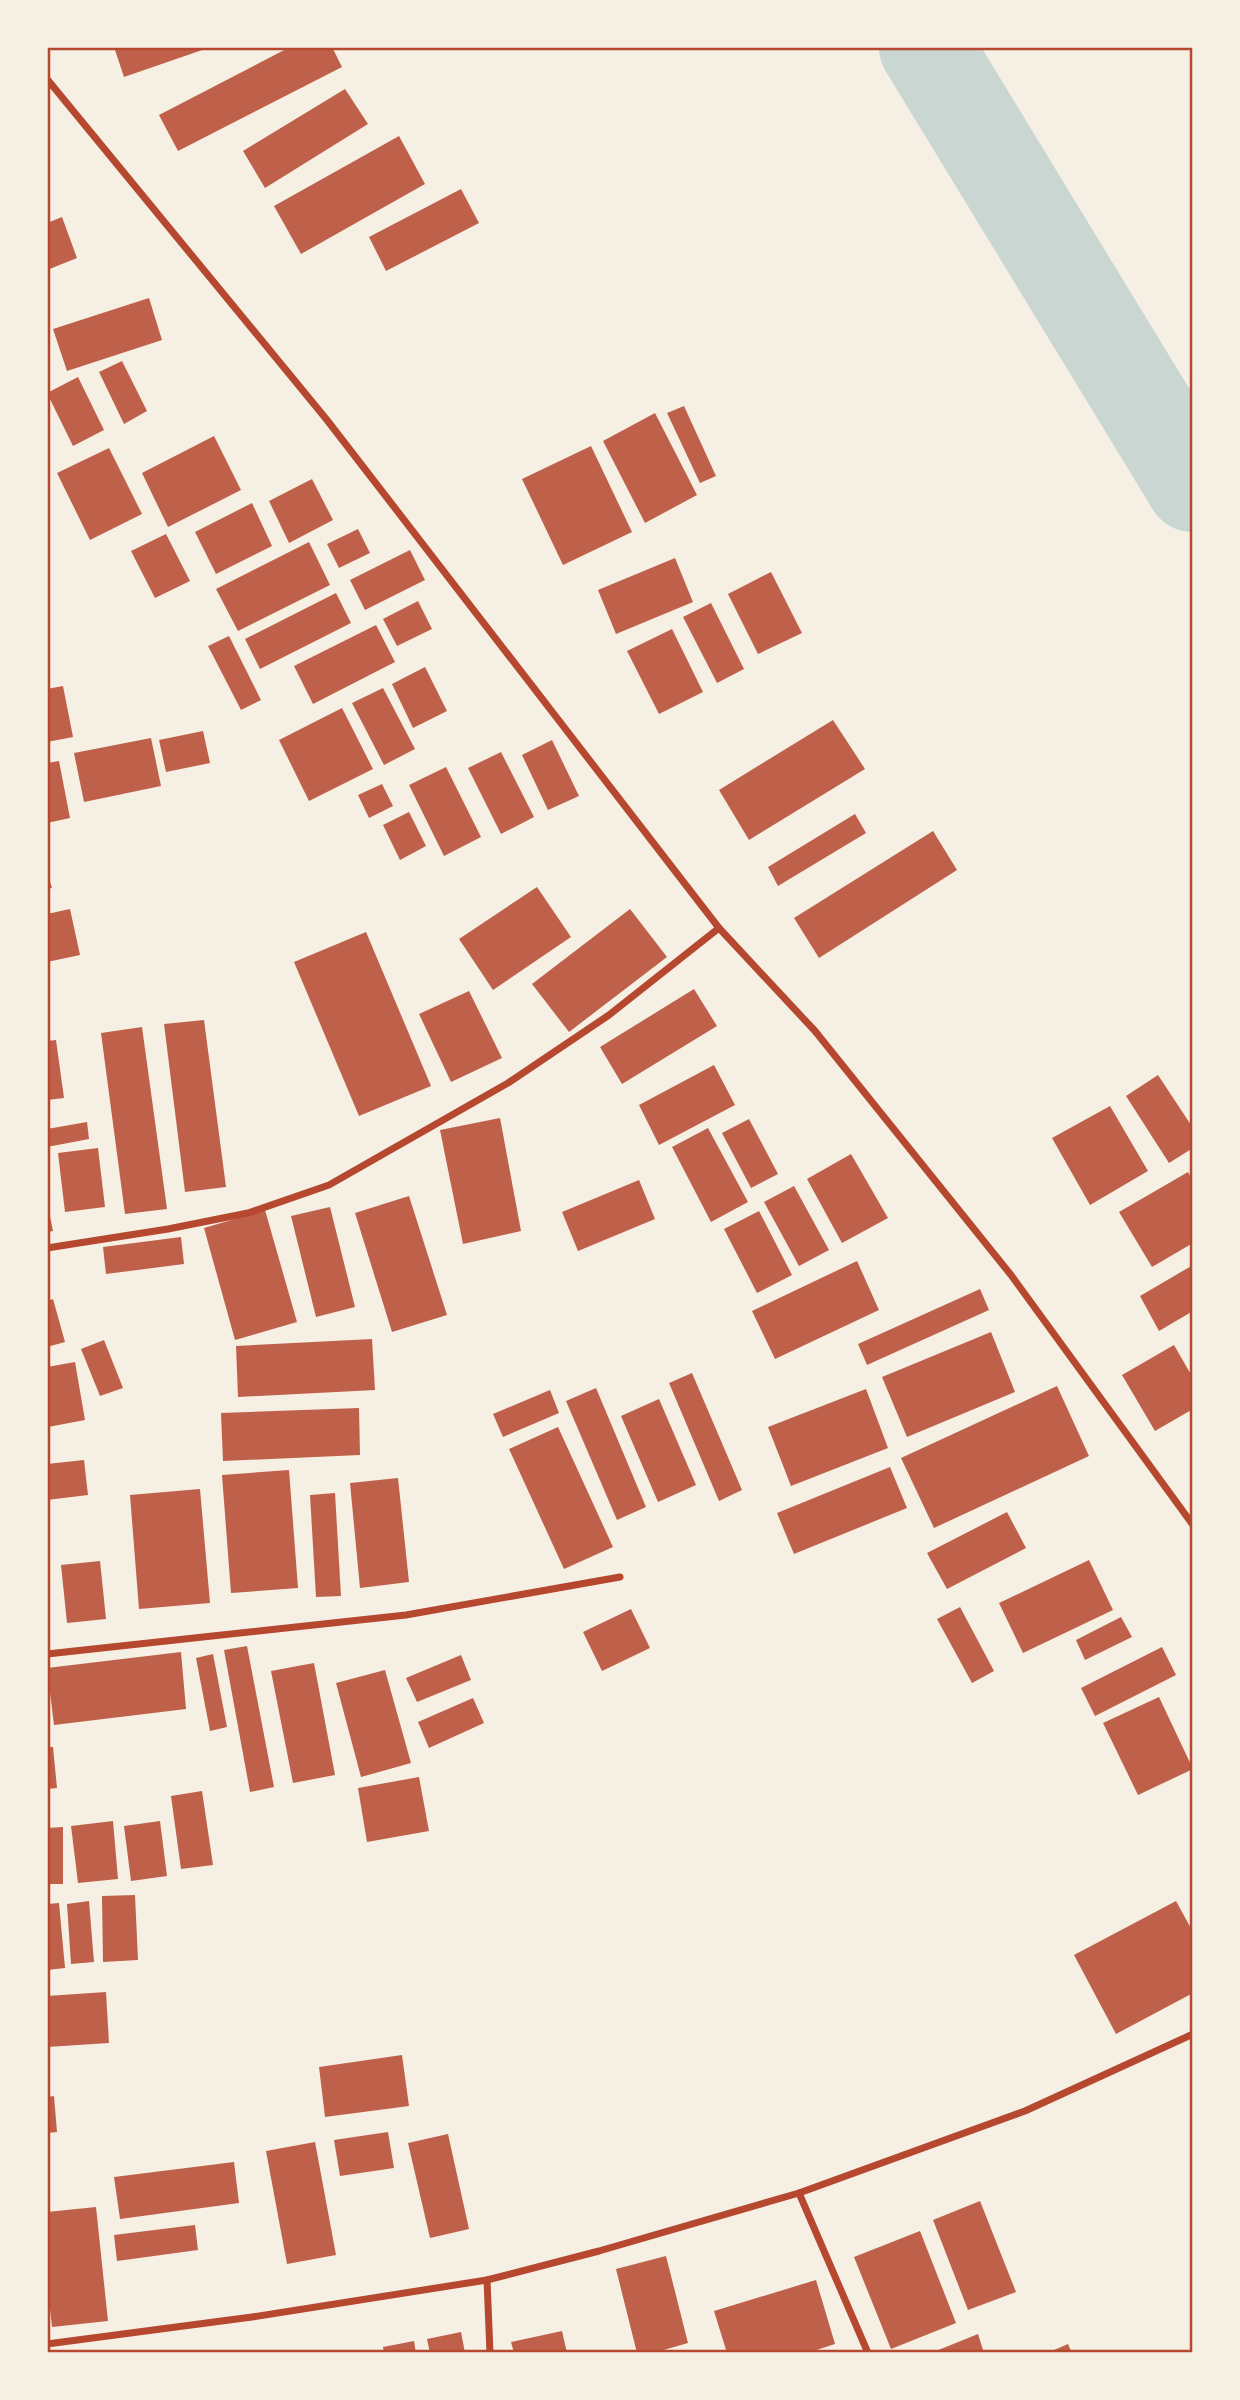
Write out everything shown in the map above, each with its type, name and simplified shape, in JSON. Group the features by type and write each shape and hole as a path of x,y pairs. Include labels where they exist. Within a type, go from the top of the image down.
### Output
{"street":[{"path":"47,79 327,421 719,928 815,1031 1011,1275 1193,1525"},
{"path":"47,1248 248,1213 329,1185 508,1083 609,1015 719,928"},
{"path":"47,1654 406,1615 620,1577"},
{"path":"47,2344 252,2317 487,2280 599,2251 799,2193 1025,2111 1193,2034"},
{"path":"799,2193 868,2353"},
{"path":"487,2280 490,2353"}],"building":[{"path":"114,47 208,47 208,48 124,77"},
{"path":"290,47 332,47 342,67 178,151 159,115"},
{"path":"345,89 368,124 265,188 243,151"},
{"path":"399,136 425,184 301,254 274,206"},
{"path":"461,189 479,223 386,271 369,237"},
{"path":"62,217 77,258 47,270 47,223"},
{"path":"149,298 162,340 67,371 53,329"},
{"path":"122,361 147,411 124,424 99,372"},
{"path":"78,377 104,430 73,446 47,393"},
{"path":"684,406 716,476 700,483 667,413"},
{"path":"655,413 697,495 645,523 603,441"},
{"path":"214,436 241,490 168,527 142,473"},
{"path":"591,446 632,532 563,565 522,479"},
{"path":"109,448 142,514 90,540 57,473"},
{"path":"312,479 333,520 289,543 269,501"},
{"path":"252,503 272,546 216,574 195,532"},
{"path":"358,529 370,553 339,568 327,544"},
{"path":"166,534 190,581 155,598 131,551"},
{"path":"309,542 330,585 238,631 216,589"},
{"path":"410,550 425,580 365,610 350,580"},
{"path":"675,558 693,602 616,634 598,590"},
{"path":"771,572 802,633 758,654 728,594"},
{"path":"336,593 351,623 260,669 245,639"},
{"path":"418,601 432,629 397,646 383,619"},
{"path":"711,603 744,669 717,683 683,617"},
{"path":"376,625 395,662 313,704 294,666"},
{"path":"672,629 703,692 659,714 627,651"},
{"path":"229,636 261,700 241,710 208,646"},
{"path":"425,667 447,711 413,728 392,684"},
{"path":"63,686 73,737 47,742 47,689"},
{"path":"383,688 415,749 384,765 352,703"},
{"path":"342,708 373,769 309,801 279,740"},
{"path":"833,720 865,769 749,840 719,790"},
{"path":"203,731 210,763 166,772 159,740"},
{"path":"151,738 161,786 84,802 74,753"},
{"path":"552,740 579,796 548,810 522,755"},
{"path":"501,752 534,817 501,834 468,768"},
{"path":"59,761 70,818 47,823 47,763"},
{"path":"446,767 481,837 444,856 409,785"},
{"path":"382,784 393,806 369,818 358,795"},
{"path":"409,812 426,846 400,860 383,825"},
{"path":"855,814 866,833 778,886 768,867"},
{"path":"933,831 957,870 819,958 794,918"},
{"path":"47,872 52,888 47,889"},
{"path":"537,887 571,937 493,990 459,939"},
{"path":"70,909 80,955 47,962 47,914"},
{"path":"630,909 667,957 569,1032 532,984"},
{"path":"366,932 431,1086 359,1116 294,962"},
{"path":"694,989 717,1026 622,1084 600,1047"},
{"path":"469,991 502,1058 451,1082 419,1014"},
{"path":"204,1020 226,1187 185,1192 164,1024"},
{"path":"142,1027 167,1209 125,1214 101,1033"},
{"path":"56,1040 64,1098 47,1100 47,1041"},
{"path":"714,1065 735,1105 659,1145 639,1105"},
{"path":"1158,1075 1193,1128 1193,1148 1169,1163 1126,1096"},
{"path":"1110,1106 1148,1171 1090,1205 1052,1138"},
{"path":"500,1118 521,1231 463,1244 440,1130"},
{"path":"749,1119 778,1174 751,1188 722,1133"},
{"path":"87,1122 89,1139 47,1147 47,1129"},
{"path":"708,1128 748,1202 711,1222 672,1147"},
{"path":"98,1148 105,1207 65,1212 58,1153"},
{"path":"851,1154 888,1218 842,1243 807,1179"},
{"path":"1188,1172 1193,1181 1193,1243 1152,1267 1119,1212"},
{"path":"639,1180 655,1219 578,1251 562,1212"},
{"path":"794,1186 829,1250 799,1266 764,1202"},
{"path":"409,1196 447,1315 392,1332 355,1213"},
{"path":"47,1202 53,1231 47,1232"},
{"path":"330,1207 355,1307 316,1317 291,1216"},
{"path":"265,1210 297,1322 235,1340 204,1228"},
{"path":"759,1211 792,1275 757,1293 724,1229"},
{"path":"181,1237 184,1264 106,1274 103,1247"},
{"path":"857,1261 879,1310 775,1359 752,1311"},
{"path":"1193,1265 1193,1311 1159,1331 1140,1296"},
{"path":"980,1289 989,1310 867,1365 858,1344"},
{"path":"53,1299 65,1342 47,1347 47,1301"},
{"path":"991,1332 1015,1392 907,1437 882,1377"},
{"path":"372,1339 375,1390 238,1397 236,1346"},
{"path":"104,1340 123,1388 100,1396 81,1349"},
{"path":"1174,1345 1193,1378 1193,1409 1155,1431 1122,1375"},
{"path":"75,1362 85,1420 48,1427 47,1367"},
{"path":"692,1373 742,1490 719,1501 669,1383"},
{"path":"1057,1386 1089,1456 934,1528 901,1458"},
{"path":"596,1388 646,1507 617,1520 566,1401"},
{"path":"866,1389 888,1448 791,1486 768,1427"},
{"path":"550,1390 559,1413 503,1437 493,1414"},
{"path":"659,1399 696,1485 658,1502 621,1416"},
{"path":"359,1408 360,1455 223,1461 221,1413"},
{"path":"558,1427 613,1547 564,1569 509,1449"},
{"path":"84,1460 88,1495 47,1500 47,1464"},
{"path":"890,1467 907,1508 794,1554 777,1513"},
{"path":"289,1470 298,1588 231,1593 222,1475"},
{"path":"398,1478 409,1582 360,1588 350,1483"},
{"path":"200,1489 210,1603 139,1609 130,1495"},
{"path":"335,1493 341,1596 316,1597 310,1495"},
{"path":"1007,1512 1026,1548 947,1589 927,1553"},
{"path":"1089,1560 1113,1610 1023,1653 999,1603"},
{"path":"100,1561 106,1619 67,1623 61,1565"},
{"path":"960,1607 994,1671 972,1683 937,1619"},
{"path":"631,1609 650,1648 602,1671 583,1632"},
{"path":"1121,1617 1132,1637 1085,1660 1076,1640"},
{"path":"247,1646 274,1787 250,1792 224,1650"},
{"path":"1162,1647 1176,1675 1095,1716 1081,1688"},
{"path":"181,1652 186,1709 54,1725 47,1668"},
{"path":"213,1654 227,1727 210,1731 196,1658"},
{"path":"461,1655 471,1680 417,1702 406,1678"},
{"path":"314,1663 335,1775 293,1783 271,1671"},
{"path":"385,1670 411,1763 361,1777 336,1683"},
{"path":"1159,1697 1193,1769 1138,1795 1103,1723"},
{"path":"473,1698 484,1723 429,1748 418,1722"},
{"path":"47,1747 53,1747 57,1788 47,1789"},
{"path":"419,1777 429,1831 367,1842 358,1788"},
{"path":"202,1791 213,1865 181,1869 171,1796"},
{"path":"113,1821 118,1879 78,1883 71,1826"},
{"path":"160,1821 167,1876 131,1881 124,1826"},
{"path":"63,1827 63,1884 47,1884 47,1828"},
{"path":"135,1895 138,1960 103,1962 102,1896"},
{"path":"89,1901 94,1962 71,1964 67,1904"},
{"path":"1176,1901 1193,1932 1193,1993 1116,2034 1074,1955"},
{"path":"59,1903 65,1968 47,1970 47,1904"},
{"path":"106,1992 109,2043 47,2047 47,1996"},
{"path":"402,2055 409,2106 325,2117 319,2067"},
{"path":"54,2096 57,2132 47,2133 47,2097"},
{"path":"388,2132 394,2168 340,2176 334,2140"},
{"path":"448,2134 469,2229 430,2238 408,2143"},
{"path":"315,2142 336,2255 287,2264 266,2151"},
{"path":"234,2162 239,2203 120,2219 114,2177"},
{"path":"980,2201 1016,2292 968,2310 933,2220"},
{"path":"96,2207 108,2321 52,2327 47,2281 47,2212"},
{"path":"195,2225 198,2250 117,2261 114,2235"},
{"path":"920,2231 956,2323 891,2349 854,2257"},
{"path":"666,2256 688,2343 653,2353 637,2353 616,2269"},
{"path":"816,2280 835,2344 807,2353 727,2353 714,2311"},
{"path":"562,2331 567,2353 514,2353 511,2342"},
{"path":"461,2332 465,2353 430,2353 427,2339"},
{"path":"978,2334 984,2353 931,2353"},
{"path":"414,2341 416,2353 384,2353 383,2347"},
{"path":"1068,2344 1072,2353 1047,2353"}],"waterway":[{"path":"926,47 1193,485"}]}
